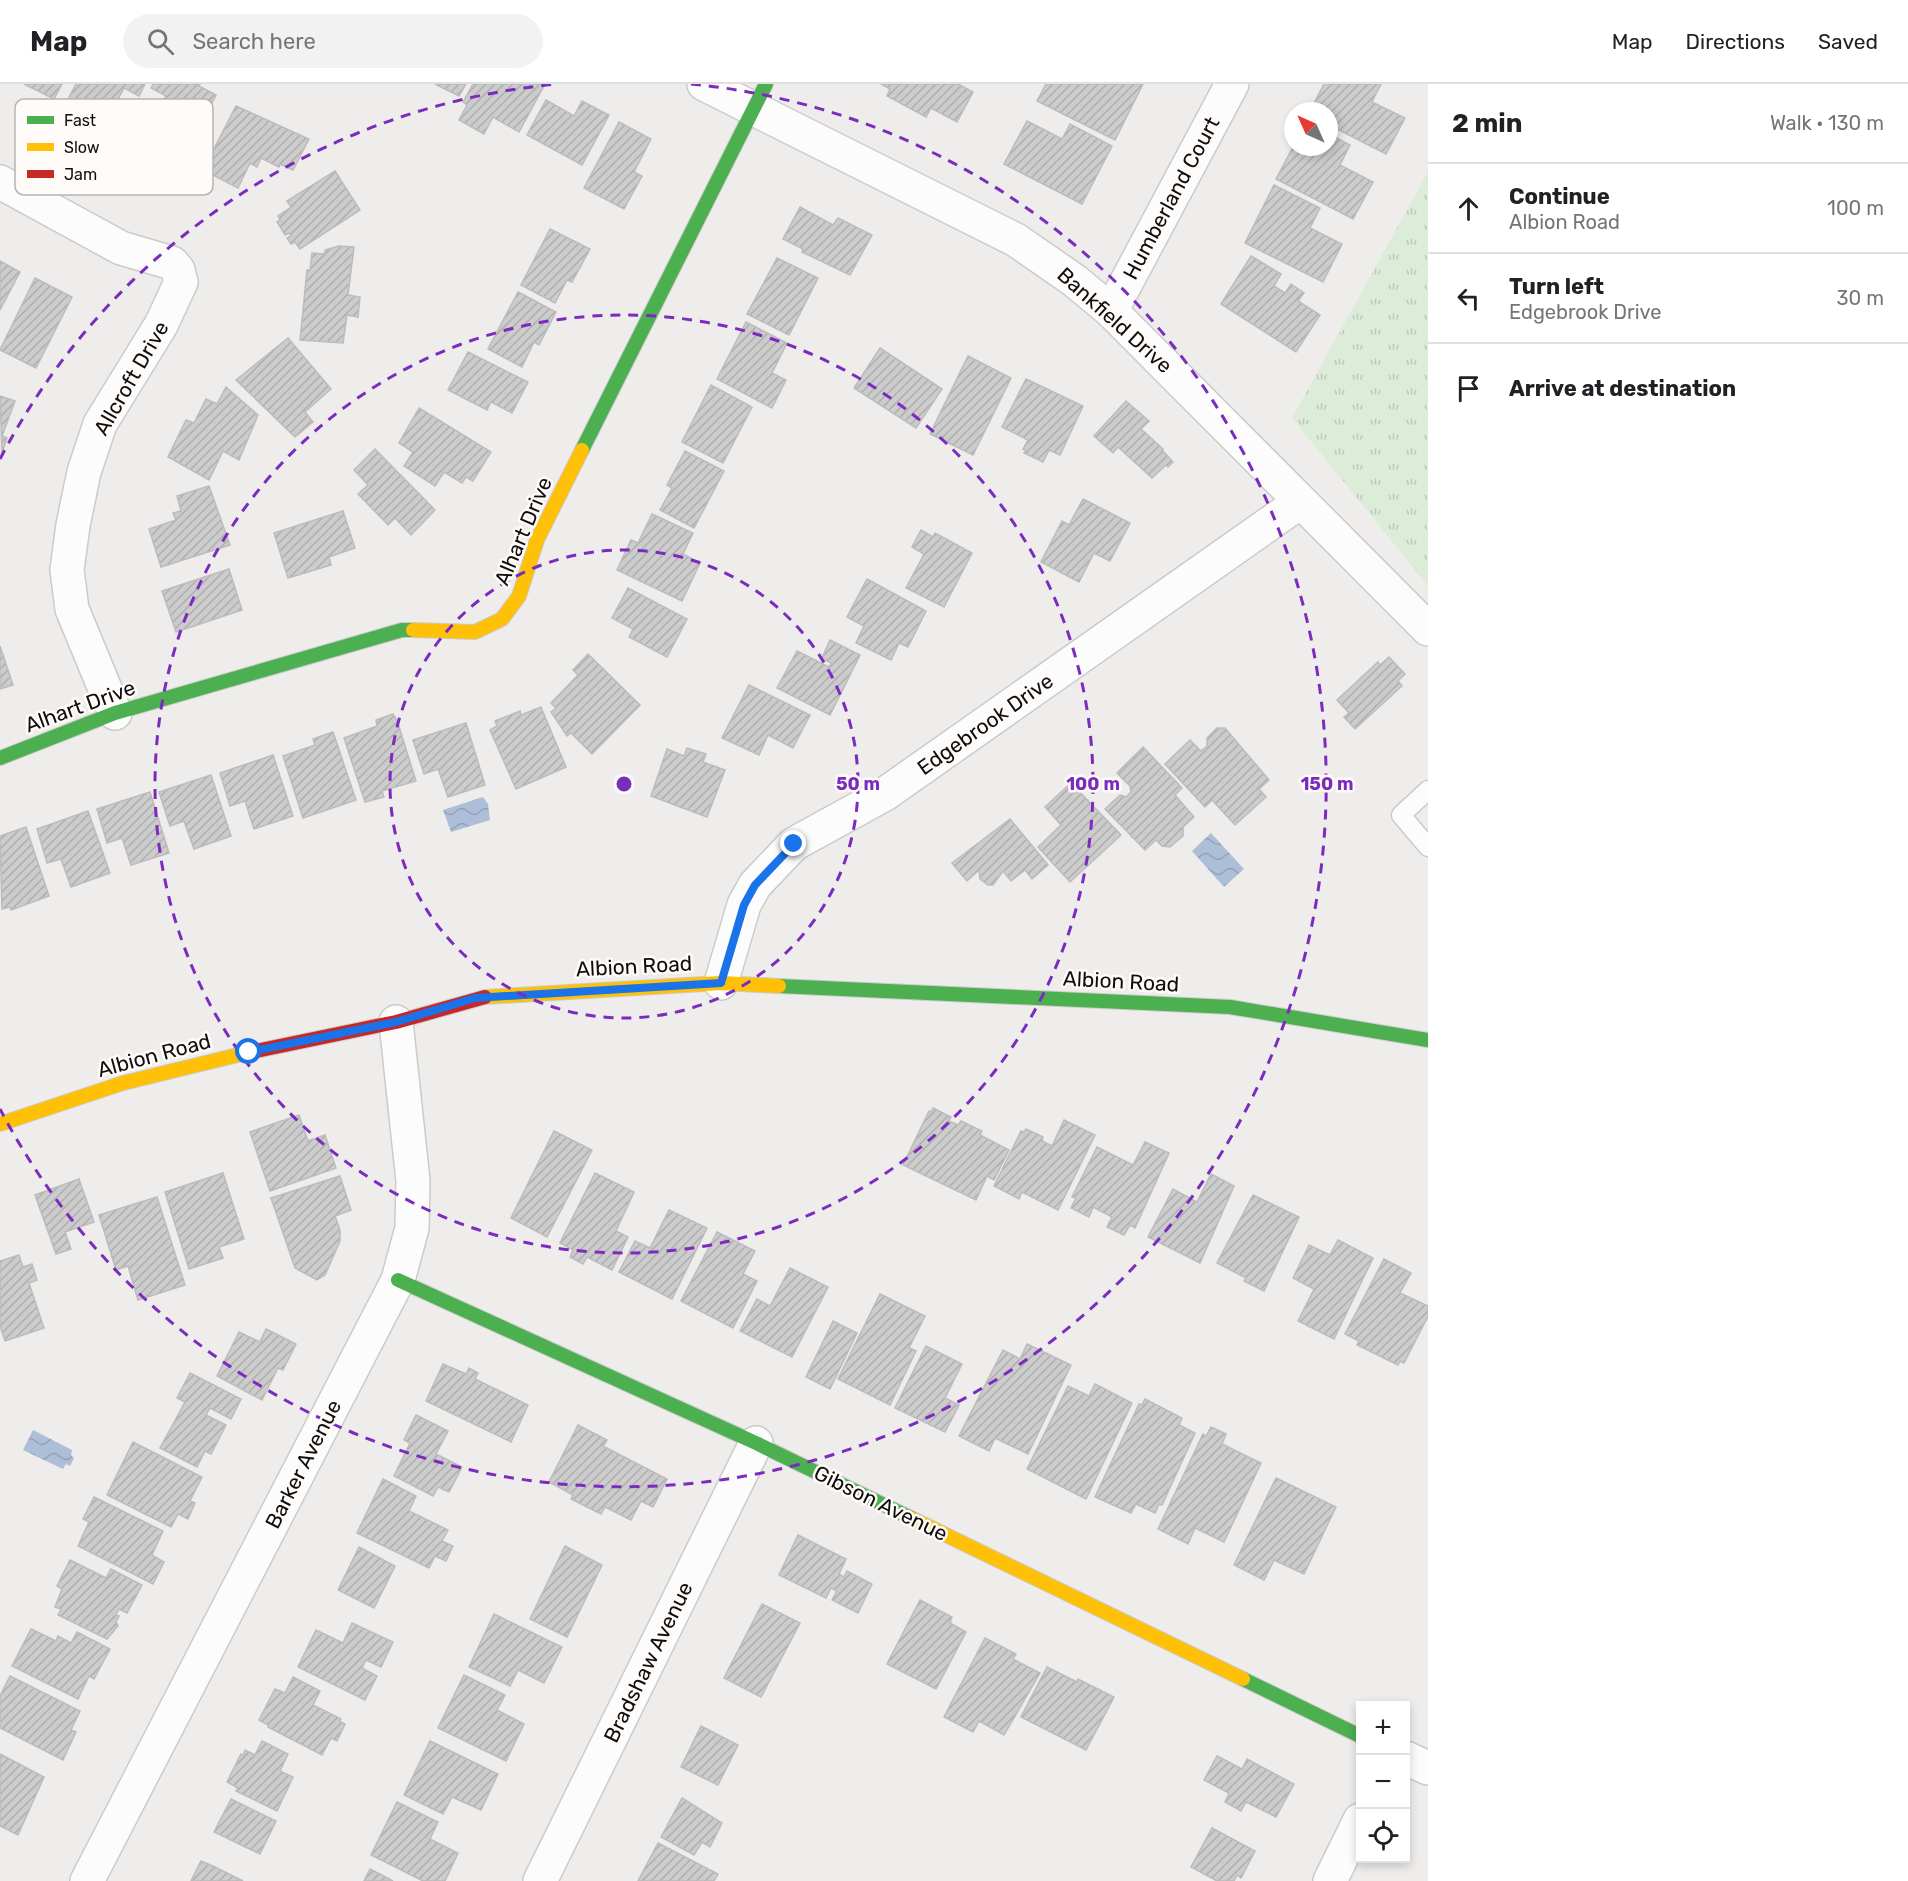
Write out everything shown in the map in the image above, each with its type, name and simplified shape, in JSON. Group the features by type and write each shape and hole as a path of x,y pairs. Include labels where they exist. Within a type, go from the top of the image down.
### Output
{"street":[{"name":"Bankfield Drive","path":"704,84 760,97 802,131 1016,240 1076,281 1111,311 1428,629"},
{"name":"Humberland Court","path":"1111,311 1232,84"},
{"name":"Alhart Drive","path":"0,758 115,713 402,630 476,632 502,619 519,596 537,540 760,97"},
{"name":"Allcroft Drive","path":"0,182 15,190"},
{"name":"Allcroft Drive","path":"24,195 121,248 172,263 178,270 181,282 161,325 100,424 84,472 73,525 67,570 72,609 115,713"},
{"name":"Edgebrook Drive","path":"721,983 744,905 755,885 794,844 885,794 1300,502"},
{"name":"Albion Road","path":"0,1124 123,1083 249,1052 396,1022 475,998 721,983 1230,1007 1428,1040"},
{"name":"Barker Avenue","path":"87,1881 398,1280 412,1228 413,1181 396,1022"},
{"name":"Gibson Avenue","path":"398,1280 756,1443 1356,1734"},
{"name":"Bradshaw Avenue","path":"540,1881 756,1443"},
{"path":"1410,1760 1428,1768"},
{"path":"1330,1881 1356,1828"}],"lane":[{"path":"1428,790 1401,815 1428,847"}],"green space":[{"path":"1428,172 1428,586 1292,418"}],"water":[{"path":"483,797 488,804 490,820 451,832 443,810"},
{"path":"1211,833 1244,869 1224,887 1192,851"},
{"path":"33,1430 72,1450 71,1455 74,1458 70,1466 66,1464 63,1469 23,1450"}],"building":[{"path":"24,84 62,84 54,99"},
{"path":"76,84 145,84 139,96 124,88 118,99 68,99"},
{"path":"153,84 200,84 199,86 216,95 213,101 164,99 166,96 151,88"},
{"path":"435,84 466,84 459,96"},
{"path":"473,84 545,84 519,132 493,117 484,134 459,120 467,105 463,102"},
{"path":"881,84 958,84 973,92 957,122 931,108 926,117 887,96 890,89"},
{"path":"1046,84 1143,84 1115,140 1037,101"},
{"path":"1324,84 1381,84 1372,102 1405,118 1386,154 1338,130 1338,102 1315,102"},
{"path":"546,100 574,116 582,101 609,115 582,165 527,135"},
{"path":"236,106 309,139 293,170 280,164 279,167 261,158 257,167 250,163 238,188 213,175 213,151"},
{"path":"1027,121 1062,139 1070,124 1112,146 1082,204 1004,164"},
{"path":"619,122 651,139 634,172 642,176 624,209 584,188"},
{"path":"1338,139 1350,145 1340,165 1373,182 1353,219 1276,179 1288,156 1338,156"},
{"path":"335,171 360,210 300,249 295,242 291,244 287,238 291,236 289,233 285,235 277,222 280,220 278,216 291,207 287,201"},
{"path":"1274,185 1320,208 1310,228 1342,244 1323,282 1245,243"},
{"path":"800,207 833,225 838,218 872,235 850,275 802,252 803,249 783,239"},
{"path":"550,229 590,249 572,282 567,280 555,303 521,285"},
{"path":"339,246 354,247 348,295 360,297 358,317 347,315 343,343 300,340 307,270 310,270 312,253 325,254 325,250"},
{"path":"1251,256 1281,274 1274,286 1285,293 1291,284 1304,293 1298,301 1320,315 1296,352 1221,304"},
{"path":"777,258 818,278 789,335 747,314"},
{"path":"0,261 20,272 0,310"},
{"path":"35,278 72,297 36,368 0,350"},
{"path":"518,292 556,312 539,345 534,342 522,367 488,349"},
{"path":"746,322 787,343 772,373 786,380 772,408 717,379"},
{"path":"288,338 331,389 305,412 313,422 295,437 236,380"},
{"path":"880,348 942,389 916,428 854,388"},
{"path":"468,352 528,382 512,413 491,402 487,410 448,390"},
{"path":"968,356 1011,378 973,455 930,434"},
{"path":"1026,379 1083,406 1060,455 1049,450 1043,462 1024,453 1026,450 1023,449 1028,440 1002,427"},
{"path":"711,385 752,407 723,463 682,442"},
{"path":"226,387 258,415 239,460 223,451 209,480 168,457 186,420 194,423 206,399 217,404"},
{"path":"0,396 15,401 2,436 7,438 2,453"},
{"path":"1126,401 1149,421 1141,429 1163,449 1173,462 1168,467 1166,465 1152,478 1118,447 1113,453 1094,436"},
{"path":"419,408 491,452 473,481 466,477 462,483 444,472 435,486 404,466 413,452 399,443"},
{"path":"375,449 435,510 411,535 395,518 388,525 358,494 368,485 354,470"},
{"path":"685,451 724,471 694,528 660,510 672,488 667,485"},
{"path":"209,486 230,545 161,567 149,529 176,520 173,513 181,511 177,496"},
{"path":"1083,499 1130,523 1110,561 1094,553 1079,582 1041,562 1062,521 1069,525"},
{"path":"343,511 355,548 329,557 331,565 288,578 274,533"},
{"path":"652,514 693,533 683,554 700,563 682,601 617,570 631,540 638,543"},
{"path":"921,530 933,537 935,533 972,553 944,607 906,588 924,554 912,547"},
{"path":"229,569 242,610 176,632 162,591"},
{"path":"867,579 926,611 908,647 899,643 891,660 856,643 864,626 847,617"},
{"path":"628,588 687,619 667,657 629,637 633,629 612,618"},
{"path":"830,640 860,655 830,715 777,688 797,651 829,667 831,663 822,658"},
{"path":"0,646 13,685 0,689"},
{"path":"588,654 640,705 592,754 571,733 567,736 551,712 556,708 551,703 578,675 573,670"},
{"path":"1389,657 1405,674 1398,681 1402,686 1355,729 1344,717 1349,713 1337,700 1378,662 1380,665"},
{"path":"749,685 810,715 793,748 768,735 759,755 722,738"},
{"path":"541,707 566,767 516,789 490,730 497,726 495,721 520,711 521,715"},
{"path":"393,714 397,720 416,781 382,791 384,797 365,802 344,738 377,726 376,720"},
{"path":"466,723 485,785 448,797 438,769 424,774 413,740"},
{"path":"1217,728 1225,728 1269,780 1259,789 1266,797 1235,825 1212,800 1205,807 1165,764 1190,740 1201,751 1207,746 1207,738"},
{"path":"333,732 356,800 303,818 283,756 315,745 313,739"},
{"path":"1143,747 1182,788 1175,795 1194,817 1183,827 1183,836 1170,847 1162,846 1156,840 1145,850 1105,809 1120,795 1126,797 1131,792 1130,786 1117,773"},
{"path":"687,748 706,754 703,762 725,770 707,817 651,796 667,749 684,756"},
{"path":"273,755 293,816 254,829 245,801 230,806 220,773"},
{"path":"211,775 231,836 194,849 184,821 170,826 159,792"},
{"path":"1071,783 1121,835 1070,882 1038,847 1061,825 1045,807"},
{"path":"150,792 169,853 131,865 122,838 107,843 97,809"},
{"path":"88,811 110,873 71,887 61,859 47,863 37,829"},
{"path":"1010,819 1048,865 1032,879 1025,870 1011,881 1003,871 993,885 988,885 980,879 979,870 967,881 952,863"},
{"path":"26,827 49,896 11,910 10,907 2,909 0,836"},
{"path":"933,1108 951,1117 949,1121 958,1125 961,1121 982,1131 980,1135 1009,1150 994,1180 987,1176 976,1200 903,1165 929,1111 931,1112"},
{"path":"299,1115 308,1141 325,1135 336,1168 270,1191 250,1132"},
{"path":"1064,1120 1095,1135 1058,1210 1022,1192 1019,1199 994,1186 1021,1131 1024,1132 1026,1129 1043,1137 1042,1141 1052,1146"},
{"path":"554,1131 592,1150 547,1237 511,1218"},
{"path":"1145,1142 1169,1153 1135,1228 1130,1225 1124,1235 1107,1227 1112,1217 1093,1207 1089,1217 1071,1208 1076,1198 1072,1197 1097,1147 1133,1165"},
{"path":"223,1173 244,1239 219,1247 223,1258 189,1269 165,1192"},
{"path":"595,1173 634,1192 616,1231 628,1237 612,1270 587,1257 583,1264 570,1257 573,1250 560,1243"},
{"path":"1211,1174 1234,1186 1200,1263 1148,1237 1173,1189 1197,1202"},
{"path":"340,1176 351,1210 335,1216 340,1230 340,1241 325,1275 317,1280 295,1268 271,1198"},
{"path":"79,1179 94,1222 65,1232 71,1249 56,1254 35,1195"},
{"path":"1253,1195 1299,1217 1264,1291 1244,1281 1246,1278 1217,1263"},
{"path":"157,1197 185,1285 138,1300 128,1266 116,1270 99,1215"},
{"path":"669,1210 707,1228 672,1299 619,1272 635,1241 650,1248"},
{"path":"717,1232 755,1251 743,1274 757,1281 733,1328 681,1301"},
{"path":"1338,1240 1373,1258 1334,1339 1298,1321 1314,1289 1293,1278 1309,1245 1330,1255"},
{"path":"19,1255 23,1267 32,1264 37,1280 29,1283 44,1328 5,1341 0,1326 0,1261"},
{"path":"1384,1259 1411,1273 1400,1293 1428,1306 1428,1316 1404,1363 1400,1361 1398,1365 1357,1345 1359,1341 1345,1334"},
{"path":"790,1268 828,1287 792,1357 740,1331 757,1299 770,1306"},
{"path":"880,1294 925,1316 909,1348 916,1351 890,1405 838,1379"},
{"path":"833,1321 857,1333 830,1389 806,1377"},
{"path":"266,1329 296,1344 283,1370 278,1368 262,1400 217,1376 239,1332 260,1342"},
{"path":"1027,1344 1071,1365 1028,1454 995,1438 989,1451 959,1436 1003,1350 1020,1359"},
{"path":"926,1346 962,1364 945,1398 959,1405 945,1432 895,1408"},
{"path":"443,1364 466,1374 469,1368 478,1373 475,1379 528,1405 511,1442 426,1401"},
{"path":"190,1373 241,1399 231,1419 210,1408 206,1415 226,1425 211,1454 205,1451 197,1467 160,1448 185,1402 177,1398"},
{"path":"1095,1384 1132,1403 1086,1499 1027,1469 1068,1386 1089,1396"},
{"path":"1145,1399 1182,1418 1179,1425 1195,1433 1162,1505 1159,1504 1155,1513 1136,1504 1131,1513 1095,1497 1139,1404 1142,1405"},
{"path":"416,1415 448,1431 436,1454 462,1467 449,1492 438,1487 433,1496 394,1476 410,1443 404,1440"},
{"path":"578,1425 607,1440 603,1446 667,1479 653,1507 641,1501 631,1520 605,1507 601,1514 571,1499 573,1495 549,1482"},
{"path":"1211,1427 1226,1434 1222,1444 1261,1463 1224,1542 1195,1528 1188,1544 1158,1529 1203,1434 1206,1436"},
{"path":"133,1442 202,1477 190,1501 195,1503 188,1519 178,1514 171,1527 107,1495"},
{"path":"1276,1478 1336,1507 1304,1574 1274,1560 1264,1580 1234,1565"},
{"path":"383,1479 416,1496 409,1511 448,1530 442,1541 453,1546 446,1561 435,1556 429,1568 357,1533"},
{"path":"94,1497 163,1531 152,1555 164,1562 153,1584 78,1546 89,1522 83,1519"},
{"path":"798,1535 846,1559 839,1574 844,1577 847,1571 872,1584 858,1613 832,1600 837,1591 831,1588 826,1598 779,1575"},
{"path":"565,1546 602,1565 567,1637 530,1619"},
{"path":"359,1547 395,1566 374,1608 338,1590"},
{"path":"70,1560 106,1578 111,1569 142,1585 127,1613 119,1609 116,1615 119,1616 116,1622 118,1626 107,1639 58,1615 61,1609 55,1607 62,1589 57,1586"},
{"path":"920,1600 952,1617 950,1623 966,1632 936,1689 887,1664"},
{"path":"762,1604 800,1623 761,1697 724,1678"},
{"path":"494,1614 562,1647 544,1683 518,1670 510,1686 469,1667"},
{"path":"352,1623 393,1642 381,1667 366,1660 362,1668 377,1676 365,1700 298,1667 316,1630 343,1643"},
{"path":"31,1629 56,1641 58,1636 71,1643 77,1632 110,1649 94,1679 89,1676 78,1699 12,1666"},
{"path":"985,1638 1016,1654 1013,1659 1040,1673 1004,1735 979,1721 973,1732 944,1717"},
{"path":"1047,1667 1114,1697 1086,1750 1021,1717"},
{"path":"464,1675 505,1695 497,1710 524,1724 506,1761 438,1728"},
{"path":"10,1676 80,1711 71,1730 76,1732 63,1760 0,1728 0,1696"},
{"path":"293,1677 320,1691 313,1705 341,1719 339,1721 345,1724 337,1741 331,1738 322,1755 259,1720 275,1689 285,1693"},
{"path":"701,1726 738,1745 718,1785 681,1767"},
{"path":"262,1741 288,1754 280,1771 293,1777 277,1811 236,1791 238,1788 227,1782 241,1754 243,1756 245,1750 255,1755"},
{"path":"430,1741 498,1774 481,1810 452,1797 443,1814 404,1795"},
{"path":"0,1754 44,1777 18,1835 0,1826"},
{"path":"1217,1756 1242,1769 1247,1759 1294,1784 1276,1817 1246,1802 1241,1811 1225,1802 1229,1793 1204,1780"},
{"path":"682,1798 722,1823 710,1847 702,1842 694,1855 661,1837"},
{"path":"231,1799 276,1821 260,1854 214,1832"},
{"path":"397,1802 438,1822 430,1839 458,1853 445,1881 423,1881 371,1855"},
{"path":"1212,1828 1255,1851 1241,1878 1237,1875 1234,1881 1217,1881 1191,1867"},
{"path":"658,1843 718,1874 714,1881 638,1881"},
{"path":"201,1861 215,1867 243,1881 191,1881"},
{"path":"370,1869 393,1881 364,1881"}],"traffic: fast":[{"path":"582,450 766,84"},
{"path":"0,758 115,713 402,630 413,630"},
{"path":"779,986 1230,1007 1428,1040"},
{"path":"398,1280 756,1443 913,1519"},
{"path":"1243,1679 1356,1734"}],"traffic: slow":[{"path":"413,630 475,632 502,619 519,596 537,540 582,450"},
{"path":"485,997 721,983 779,986"},
{"path":"0,1124 123,1083 246,1053"},
{"path":"913,1519 1243,1679"}],"traffic: jam":[{"path":"246,1053 396,1022 485,997"}],"route":[{"path":"249,1052 396,1022 475,998 721,983 744,905 755,885 794,844"}]}
